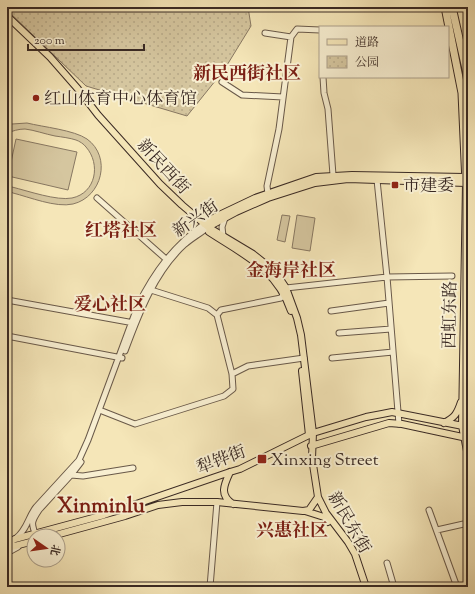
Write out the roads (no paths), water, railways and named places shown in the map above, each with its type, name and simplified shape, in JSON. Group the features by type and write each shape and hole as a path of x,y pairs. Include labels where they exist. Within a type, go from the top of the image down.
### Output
{"highway":[{"name":"西虹东路","path":"445,7 448,26"},
{"path":"452,7 468,78"},
{"name":"西虹东路","path":"449,37 462,93 467,180"}],"main road":[{"name":"新民西街","path":"7,16 50,57 98,115 160,184 204,227 245,248 268,266 280,279 297,318 311,434 311,446"},
{"name":"新民西街","path":"7,20 69,84 96,118 183,212 252,259 285,291"},
{"name":"新兴街","path":"204,227 215,217 268,194 316,177 352,174 467,180"},
{"name":"新兴街","path":"204,227 268,198 315,183 333,180 467,180"},
{"name":"西虹东路","path":"467,180 462,397 468,456"},
{"path":"444,423 453,418 457,412 462,397"},
{"name":"犁铧街","path":"57,528 104,515 240,469 311,434 366,417 392,412 465,426"},
{"path":"311,446 381,424 389,423 466,438"},
{"name":"新民东街","path":"311,446 315,487 318,497 326,513 348,542 355,554 365,587"},
{"path":"230,472 226,480 224,491 225,497 233,504"},
{"path":"303,511 309,510 318,497"},
{"name":"犁铧街","path":"66,532 126,516 158,505 182,502 217,502 303,511"},
{"name":"新民东街","path":"303,511 324,517 351,555 365,587"},
{"name":"犁铧街","path":"7,542 26,536"},
{"path":"7,548 26,543"}],"street":[{"path":"268,194 267,186 279,130 291,37 297,29 319,30"},
{"path":"265,33 291,37"},
{"path":"324,78 324,93 328,109 333,175"},
{"path":"222,82 242,94 283,97"},
{"path":"377,180 387,277 399,424"},
{"path":"97,198 167,260"},
{"path":"223,236 222,227 225,218"},
{"name":"新兴街","path":"134,323 138,305 146,289 167,260 183,240 204,227"},
{"name":"新兴街","path":"32,528 34,516 82,461 102,412 134,323 142,305 167,260"},
{"path":"217,315 222,310 281,298 285,291 387,277 452,276"},
{"path":"102,412 135,424 224,396 233,389 232,374 217,315 208,308 151,290"},
{"path":"8,300 134,323"},
{"path":"330,311 389,303"},
{"path":"339,332 391,329"},
{"path":"7,336 121,358"},
{"path":"332,358 393,352"},
{"name":"新兴街","path":"15,539 22,533 36,507 79,460 121,358"},
{"path":"232,374 248,366 302,358"},
{"path":"71,475 83,476 133,468"},
{"path":"210,587 217,502"},
{"path":"429,510 457,587"},
{"path":"436,530 468,523"},
{"path":"7,553 23,544"},
{"path":"387,563 394,587"},
{"path":"462,587 468,585"}],"place":[{"name":"红山体育中心体育馆","path":"36,98"},
{"name":"市建委","path":"395,185"},
{"name":"Xinxing Street","path":"262,459"}],"district":[{"name":"新民西街社区","path":"247,73"},
{"name":"红塔社区","path":"121,230"},
{"name":"金海岸社区","path":"291,270"},
{"name":"爱心社区","path":"110,304"},
{"name":"Xinminlu","path":"101,505"},
{"name":"兴惠社区","path":"292,530"}]}
